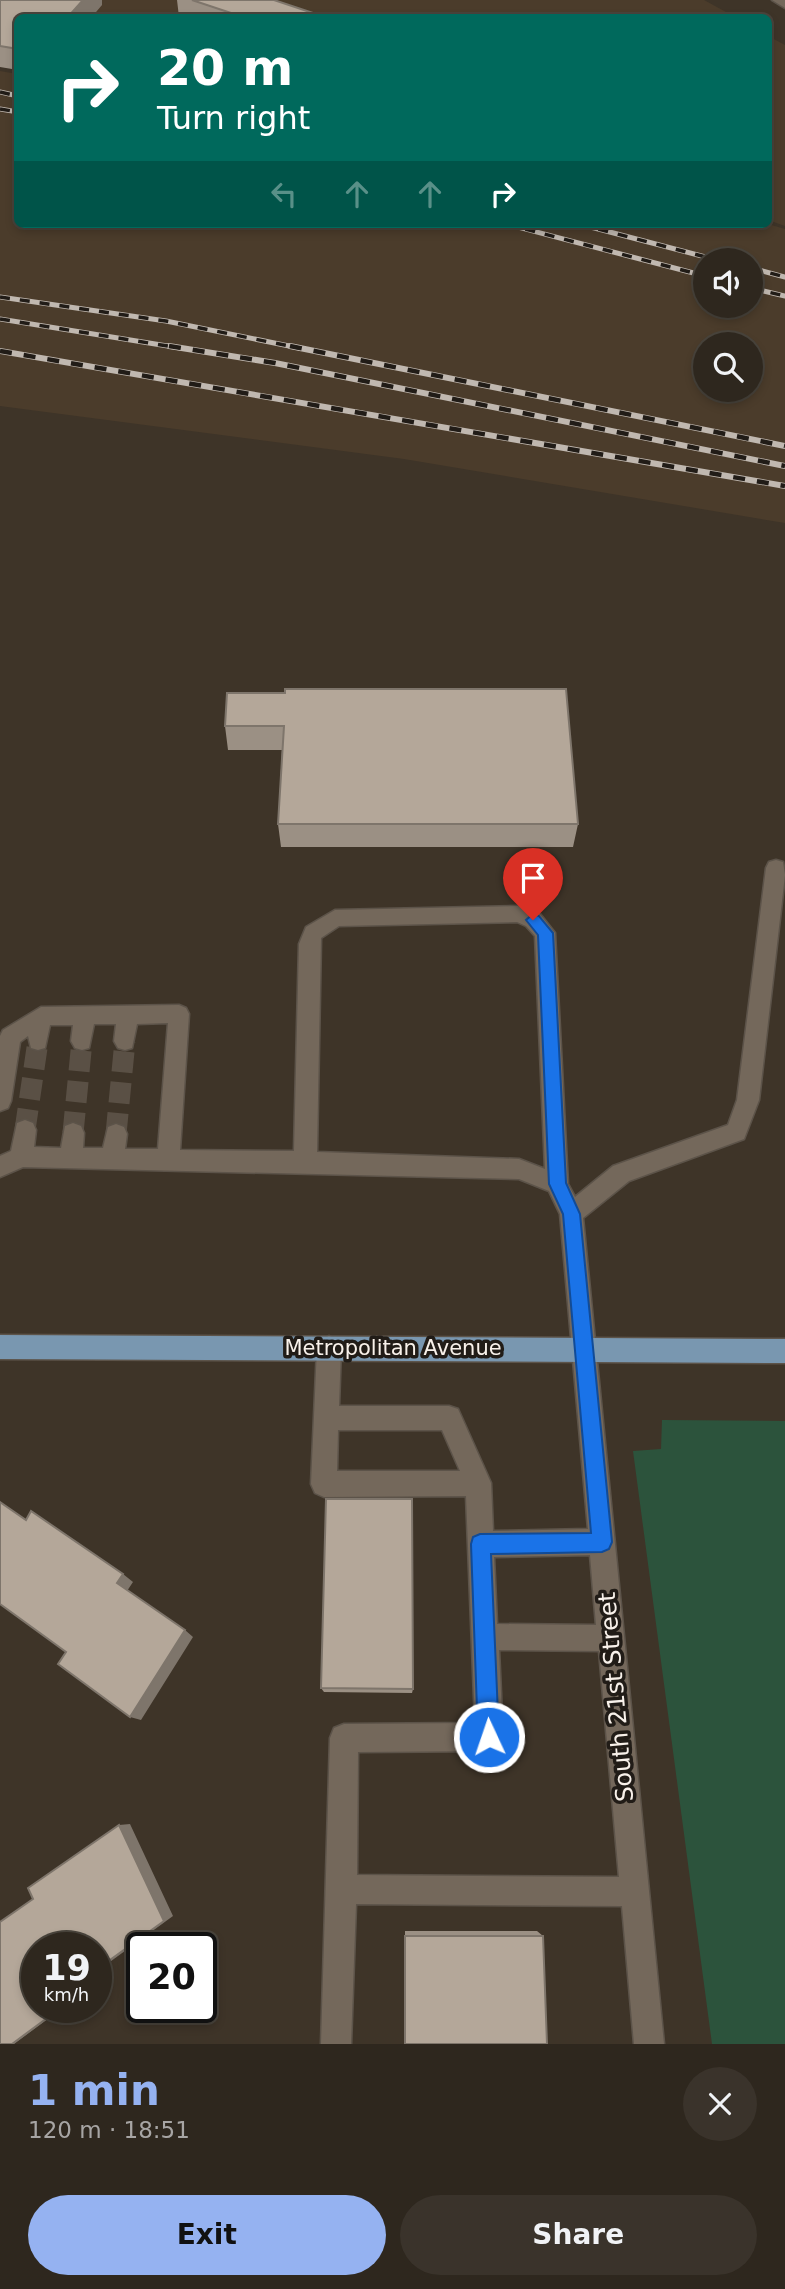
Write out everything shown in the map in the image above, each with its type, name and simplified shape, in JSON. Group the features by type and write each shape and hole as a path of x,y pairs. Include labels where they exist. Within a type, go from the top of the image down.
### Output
{"main road":[{"name":"Metropolitan Avenue","path":"0,1348 785,1351"}],"street":[{"path":"778,0 785,4"},
{"path":"571,1214 621,1173 736,1132 748,1100 776,869"},
{"path":"0,1167 21,1157 312,1162 519,1169 557,1184 545,933 533,920 518,914 335,918 313,933 309,944 305,1142 305,1154 312,1162"},
{"path":"125,1041 128,1014"},
{"path":"0,1101 10,1037 41,1016 178,1014 168,1160"},
{"path":"82,1041 85,1015"},
{"path":"38,1041 41,1016"},
{"path":"21,1157 25,1130"},
{"path":"71,1158 73,1133"},
{"path":"113,1158 116,1134"},
{"name":"South 21st Street","path":"557,1184 571,1214 649,2044"},
{"path":"329,1348 324,1484 478,1483"},
{"path":"326,1418 449,1418 478,1483 489,1737 344,1738 336,2044"},
{"path":"480,1544 602,1542"},
{"path":"484,1637 610,1638"},
{"path":"342,1889 635,1892"}],"shaded area":[{"path":"0,0 704,0 730,14 14,14"},
{"path":"772,38 785,45 785,226 772,221"},
{"path":"0,71 14,73 14,228 772,228 772,225 785,229 785,523 404,459 0,406"}],"green space":[{"path":"662,1420 785,1421 785,2044 712,2044 633,1451 661,1449"}],"building":[{"path":"0,0 83,0 71,14 14,14 14,48 0,46"},
{"path":"192,0 274,0 316,14 234,14"},
{"path":"285,689 566,689 578,824 278,824 284,726 225,726 227,693 285,693"},
{"path":"326,1499 412,1499 413,1689 321,1688"},
{"path":"0,1502 26,1520 31,1511 123,1574 117,1583 185,1630 130,1717 58,1664 66,1652 0,1604"},
{"path":"119,1825 164,1921 149,1932 126,1932 126,1948 112,1958 112,1932 21,1932 21,2023 40,2023 12,2044 0,2044 0,1922 33,1899 28,1888"},
{"path":"405,1936 543,1936 547,2044 405,2044"}],"tunnel":[{"path":"25,1130 38,1041"},
{"path":"73,1133 82,1041"},
{"path":"116,1134 125,1041"}],"railway":[{"path":"0,92 14,95"},
{"path":"0,109 14,111"},
{"path":"521,228 693,273"},
{"path":"594,228 693,254"},
{"path":"763,271 785,277"},
{"path":"763,291 785,296"},
{"path":"0,297 166,321 299,348"},
{"path":"0,319 180,348"},
{"path":"169,346 275,363 785,466"},
{"path":"290,346 785,446"},
{"path":"0,351 785,486"}],"route":[{"path":"489,1737 480,1544 602,1542 571,1214 557,1184 545,933 533,920"}]}
